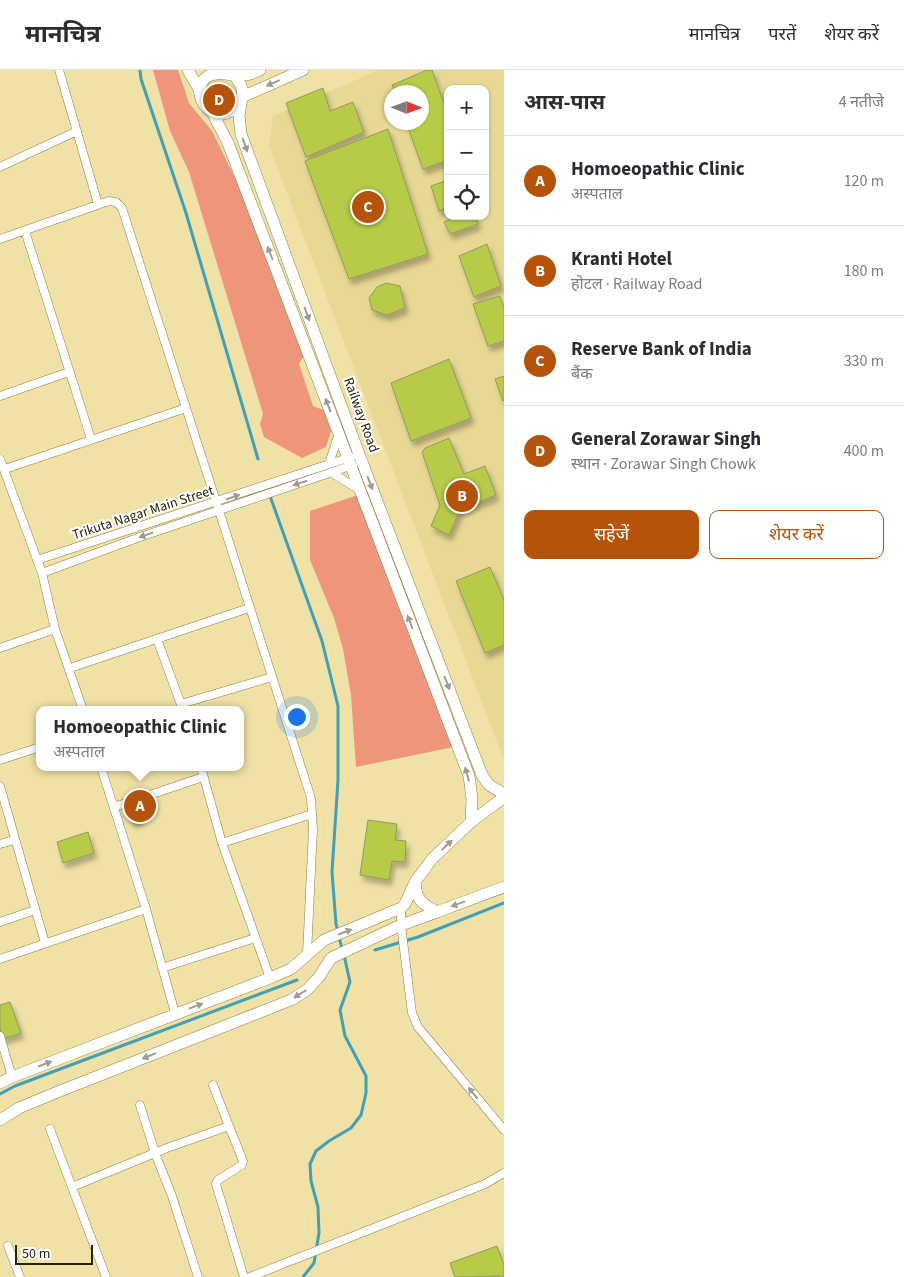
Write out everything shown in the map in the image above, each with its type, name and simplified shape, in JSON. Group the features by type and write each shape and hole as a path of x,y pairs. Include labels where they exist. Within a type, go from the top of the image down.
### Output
{"main road":[{"path":"188,70 200,91 203,105 212,112 221,115 234,110 242,97 303,70"},
{"path":"200,91 208,72 246,75 260,70"},
{"path":"234,75 241,84 242,97"},
{"name":"Railway Road","path":"242,97 239,116 241,134 355,460 455,703 482,775 489,785 504,796"},
{"path":"212,112 228,143 339,433 355,460 360,490 469,776 472,800 471,822"},
{"path":"443,708 455,703"},
{"path":"0,1083 291,969 324,940 401,908 405,904 415,882 432,859 471,822 504,796"},
{"path":"415,882 416,895 421,903 437,912"},
{"path":"0,1120 19,1108 290,1000 307,990 320,977 330,958 368,939 402,929 437,912 504,887"}],"street":[{"path":"59,70 98,204"},
{"path":"0,167 77,131"},
{"path":"0,239 25,232 109,201 116,202 122,208 311,798 313,829 307,954"},
{"path":"25,232 91,439"},
{"path":"0,396 69,372"},
{"path":"5,469 186,408"},
{"path":"329,464 339,433"},
{"path":"0,459 42,574 55,629 82,706"},
{"path":"42,574 140,537 332,472 355,460"},
{"name":"Trikuta Nagar Main Street","path":"37,560 329,464 355,460"},
{"path":"332,472 360,490"},
{"path":"70,668 249,608"},
{"path":"0,648 55,629"},
{"path":"157,639 182,706"},
{"path":"185,706 272,677"},
{"path":"0,760 36,748"},
{"path":"102,771 146,909 175,1014"},
{"path":"202,771 222,843 270,978"},
{"path":"114,806 204,777"},
{"path":"0,786 45,943"},
{"path":"222,843 312,814"},
{"path":"0,844 14,840"},
{"path":"401,908 412,1013 418,1027 504,1130"},
{"path":"0,959 146,909"},
{"path":"0,922 35,910"},
{"path":"162,968 255,938"},
{"path":"0,1036 12,1077"},
{"path":"214,1085 244,1161 242,1165 218,1180 216,1184 244,1277"},
{"path":"140,1105 198,1277"},
{"path":"72,1187 155,1153 229,1126"},
{"path":"50,1129 106,1277"},
{"path":"250,1277 485,1184 504,1173"},
{"path":"8,1246 20,1277"}],"shaded area":[{"path":"153,70 178,70 189,103 212,131 238,184 305,353 299,364 313,406 326,411 331,431 326,447 302,458 264,437 260,424 263,414 189,172 170,131"},
{"path":"379,70 504,70 504,760 269,146 273,116"},
{"path":"358,495 454,747 356,767 351,695 343,649 334,618 310,560 310,511"}],"building":[{"path":"427,70 432,70 444,104 444,161 423,169 409,130 429,130 429,85 392,85"},
{"path":"323,88 330,111 353,102 364,132 306,157 286,103"},
{"path":"388,130 428,254 349,279 305,161"},
{"path":"444,181 444,209 439,211 431,186"},
{"path":"448,220 476,220 478,224 450,234 444,222"},
{"path":"487,244 501,286 474,297 459,256"},
{"path":"386,283 400,286 405,308 387,315 372,310 369,298 377,287"},
{"path":"500,296 504,308 504,341 488,346 473,304"},
{"path":"449,359 471,418 411,441 391,383"},
{"path":"504,376 504,400 503,401 495,379"},
{"path":"449,438 464,474 485,466 496,495 460,510 449,535 431,526 440,505 422,452 425,448"},
{"path":"490,567 504,600 504,645 485,653 456,581"},
{"path":"149,797 153,806 138,811 141,819 132,822 125,806"},
{"path":"368,820 397,824 395,840 406,841 405,862 392,861 389,880 360,875"},
{"path":"88,832 94,853 63,863 57,842"},
{"path":"10,1002 21,1033 3,1039 0,1029 0,1005"},
{"path":"497,1246 504,1265 504,1276 455,1277 450,1263"}],"waterway":[{"path":"140,70 141,79 186,213 258,459"},
{"path":"270,496 322,641 338,706 338,780 332,872 336,924 342,949"},
{"path":"375,950 418,937 504,903"},
{"path":"303,1277 314,1263 319,1233 318,1207 311,1181 310,1164 316,1151 351,1128 361,1115 366,1093 366,1076 345,1036 340,1010 350,982 344,955"},
{"path":"0,1094 15,1086 297,980"}],"place":[{"name":"General Zorawar Singh","path":"219,100"},
{"name":"Reserve Bank of India","path":"368,207"},
{"name":"Kranti Hotel","path":"462,496"},
{"name":"Homoeopathic Clinic","path":"140,806"}]}
